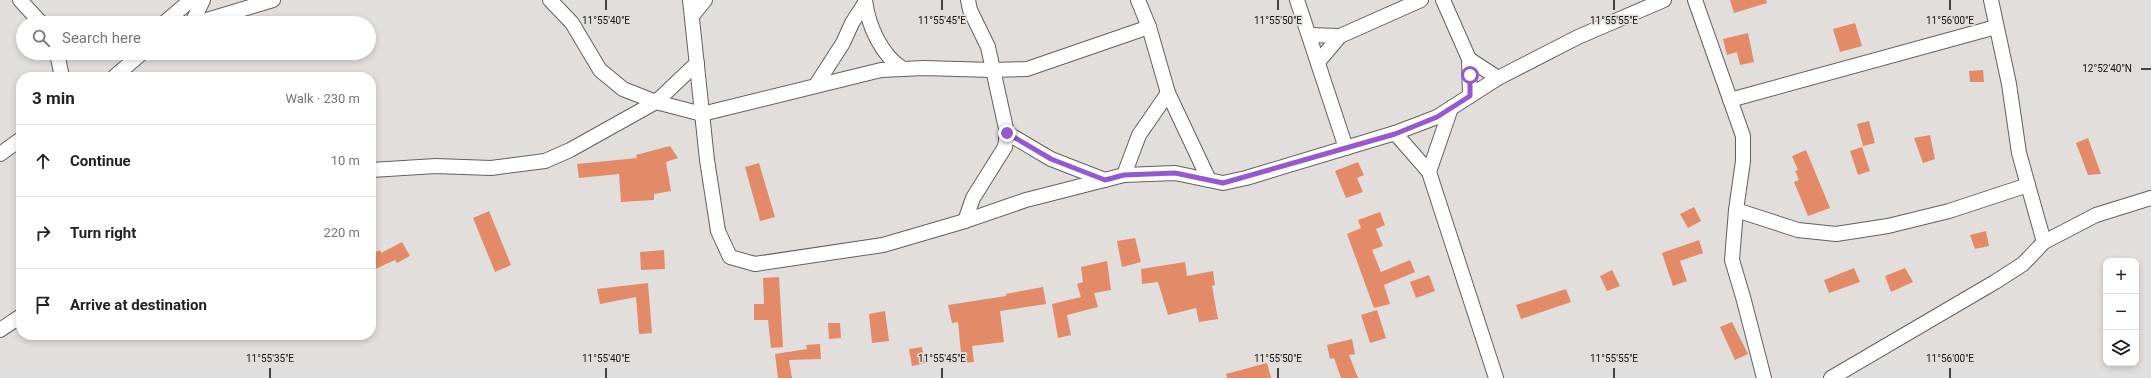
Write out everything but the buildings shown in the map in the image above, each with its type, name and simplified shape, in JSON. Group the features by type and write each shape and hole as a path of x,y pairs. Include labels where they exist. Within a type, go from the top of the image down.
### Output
{"street":[{"path":"20,0 35,16"},
{"path":"172,16 191,0"},
{"path":"195,16 203,0"},
{"path":"550,0 572,22 600,70 623,89 656,102 702,114 881,70 959,68 992,70 1027,69 1149,27"},
{"path":"690,0 702,114 718,231 730,257 755,264 883,245 965,221 1026,200 1124,175 1175,173 1223,183 1238,180 1395,134 1437,117 1498,78 1578,37 1664,0"},
{"path":"692,16 704,0"},
{"path":"965,221 973,198 1005,147 1007,133 988,47 970,10 968,0"},
{"path":"1138,0 1149,27 1168,93 1209,180"},
{"path":"1297,0 1346,148"},
{"path":"1318,62 1340,36 1421,0"},
{"path":"1443,0 1469,58 1470,96"},
{"path":"1695,0 1743,136 1744,161 1736,210 1732,260 1744,297 1764,378"},
{"path":"1991,0 2009,84 2019,153 2044,242"},
{"path":"219,16 265,1"},
{"path":"865,1 878,41 891,61 903,69"},
{"path":"816,85 843,43 852,23 865,1"},
{"path":"1730,100 1996,27"},
{"path":"1309,35 1340,36"},
{"path":"1469,58 1498,78"},
{"path":"58,60 61,72"},
{"path":"120,72 134,60"},
{"path":"376,170 436,166 491,168 545,161 570,150 656,102 697,63"},
{"path":"1124,175 1139,135 1168,93"},
{"path":"1429,172 1451,108"},
{"path":"1007,133 1051,159 1105,180"},
{"path":"1395,134 1429,172 1496,378"},
{"path":"0,154 16,143"},
{"path":"1736,210 1798,230 1836,234 1888,226 1949,211 2028,185"},
{"path":"1831,378 1995,282 2023,264 2044,242 2096,215 2151,198"},
{"path":"0,330 16,319"}],"route":[{"path":"1007,133 1051,159 1105,180 1124,175 1175,173 1223,183 1246,178 1325,153 1395,134 1437,117 1470,96 1470,75"}]}
